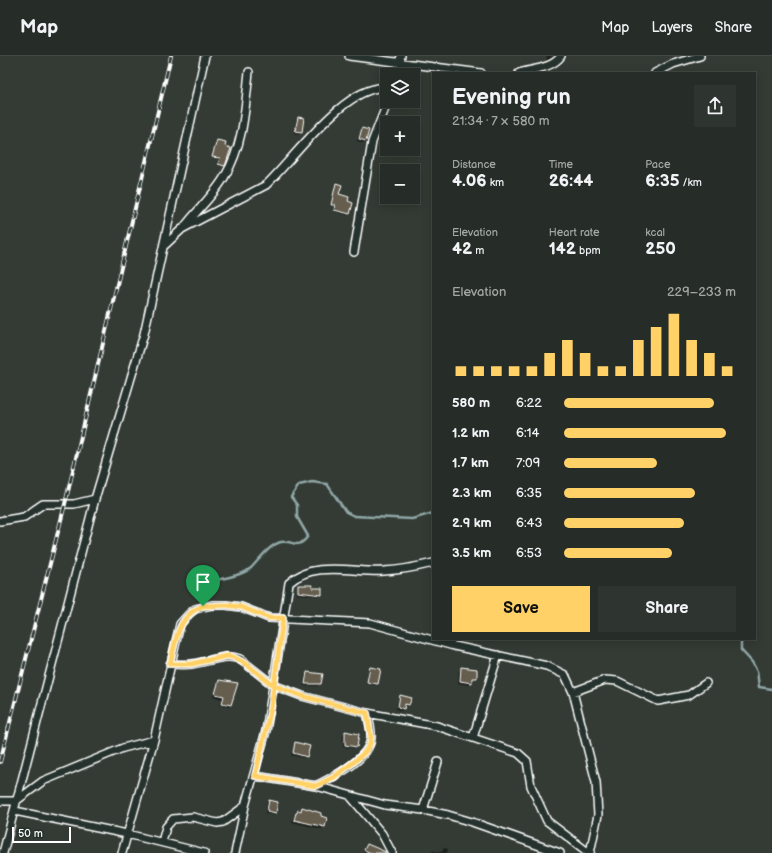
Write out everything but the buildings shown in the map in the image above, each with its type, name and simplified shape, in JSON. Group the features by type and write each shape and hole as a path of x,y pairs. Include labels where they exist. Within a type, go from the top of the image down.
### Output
{"street":[{"path":"3,853 95,500 144,334 205,56"},
{"path":"349,56 400,59 475,72"},
{"path":"523,72 557,62 561,56"},
{"path":"657,72 687,58 700,56"},
{"path":"164,245 182,229 219,185 232,162 243,129 249,72"},
{"path":"182,229 266,185 310,135 342,108 372,89 380,88"},
{"path":"354,252 372,142 385,108"},
{"path":"0,521 17,519 43,504 74,504 95,500"},
{"path":"235,853 245,806 255,776 269,715 283,618 290,582 297,575 305,572 384,571 410,569 432,563"},
{"path":"122,853 154,740 170,664 180,624 195,609 207,606 226,605 241,607 269,618 370,623 446,644 558,670 565,675 573,692 596,782 598,815 590,853 547,821 532,786 527,761 514,751 431,724 367,713 302,696 273,685 246,664 233,657 227,656 191,664 170,664"},
{"path":"473,738 498,655"},
{"path":"573,692 605,680 617,681 658,701 689,695 706,683"},
{"path":"316,786 345,770 365,752 370,744 371,737 367,713"},
{"path":"0,801 16,801 43,781 123,748 154,740"},
{"path":"423,810 438,762"},
{"path":"255,776 316,786 350,797 386,805 423,810 472,822 560,853"},
{"path":"350,797 382,834 392,853"},
{"path":"162,842 166,827 174,819 193,817 217,823 230,818 245,806"},
{"path":"15,811 127,834 204,853"}],"waterway":[{"path":"210,581 231,577 247,571 272,546 281,542 298,544 308,536 297,517 297,505 291,497 299,485 312,482 327,484 346,512 354,516 412,519 432,513"},
{"path":"741,640 741,650 752,662 757,671 759,687 772,689"}],"railway":[{"path":"0,762 65,504 171,56"}],"route":[{"path":"203,606 195,609 180,624 170,664 191,664 206,662 227,656 233,657 246,664 273,685 302,696 367,713 371,737 370,744 365,752 345,770 316,786 255,776 271,708 273,685 283,618 269,618 241,607 226,605 203,606"}]}
